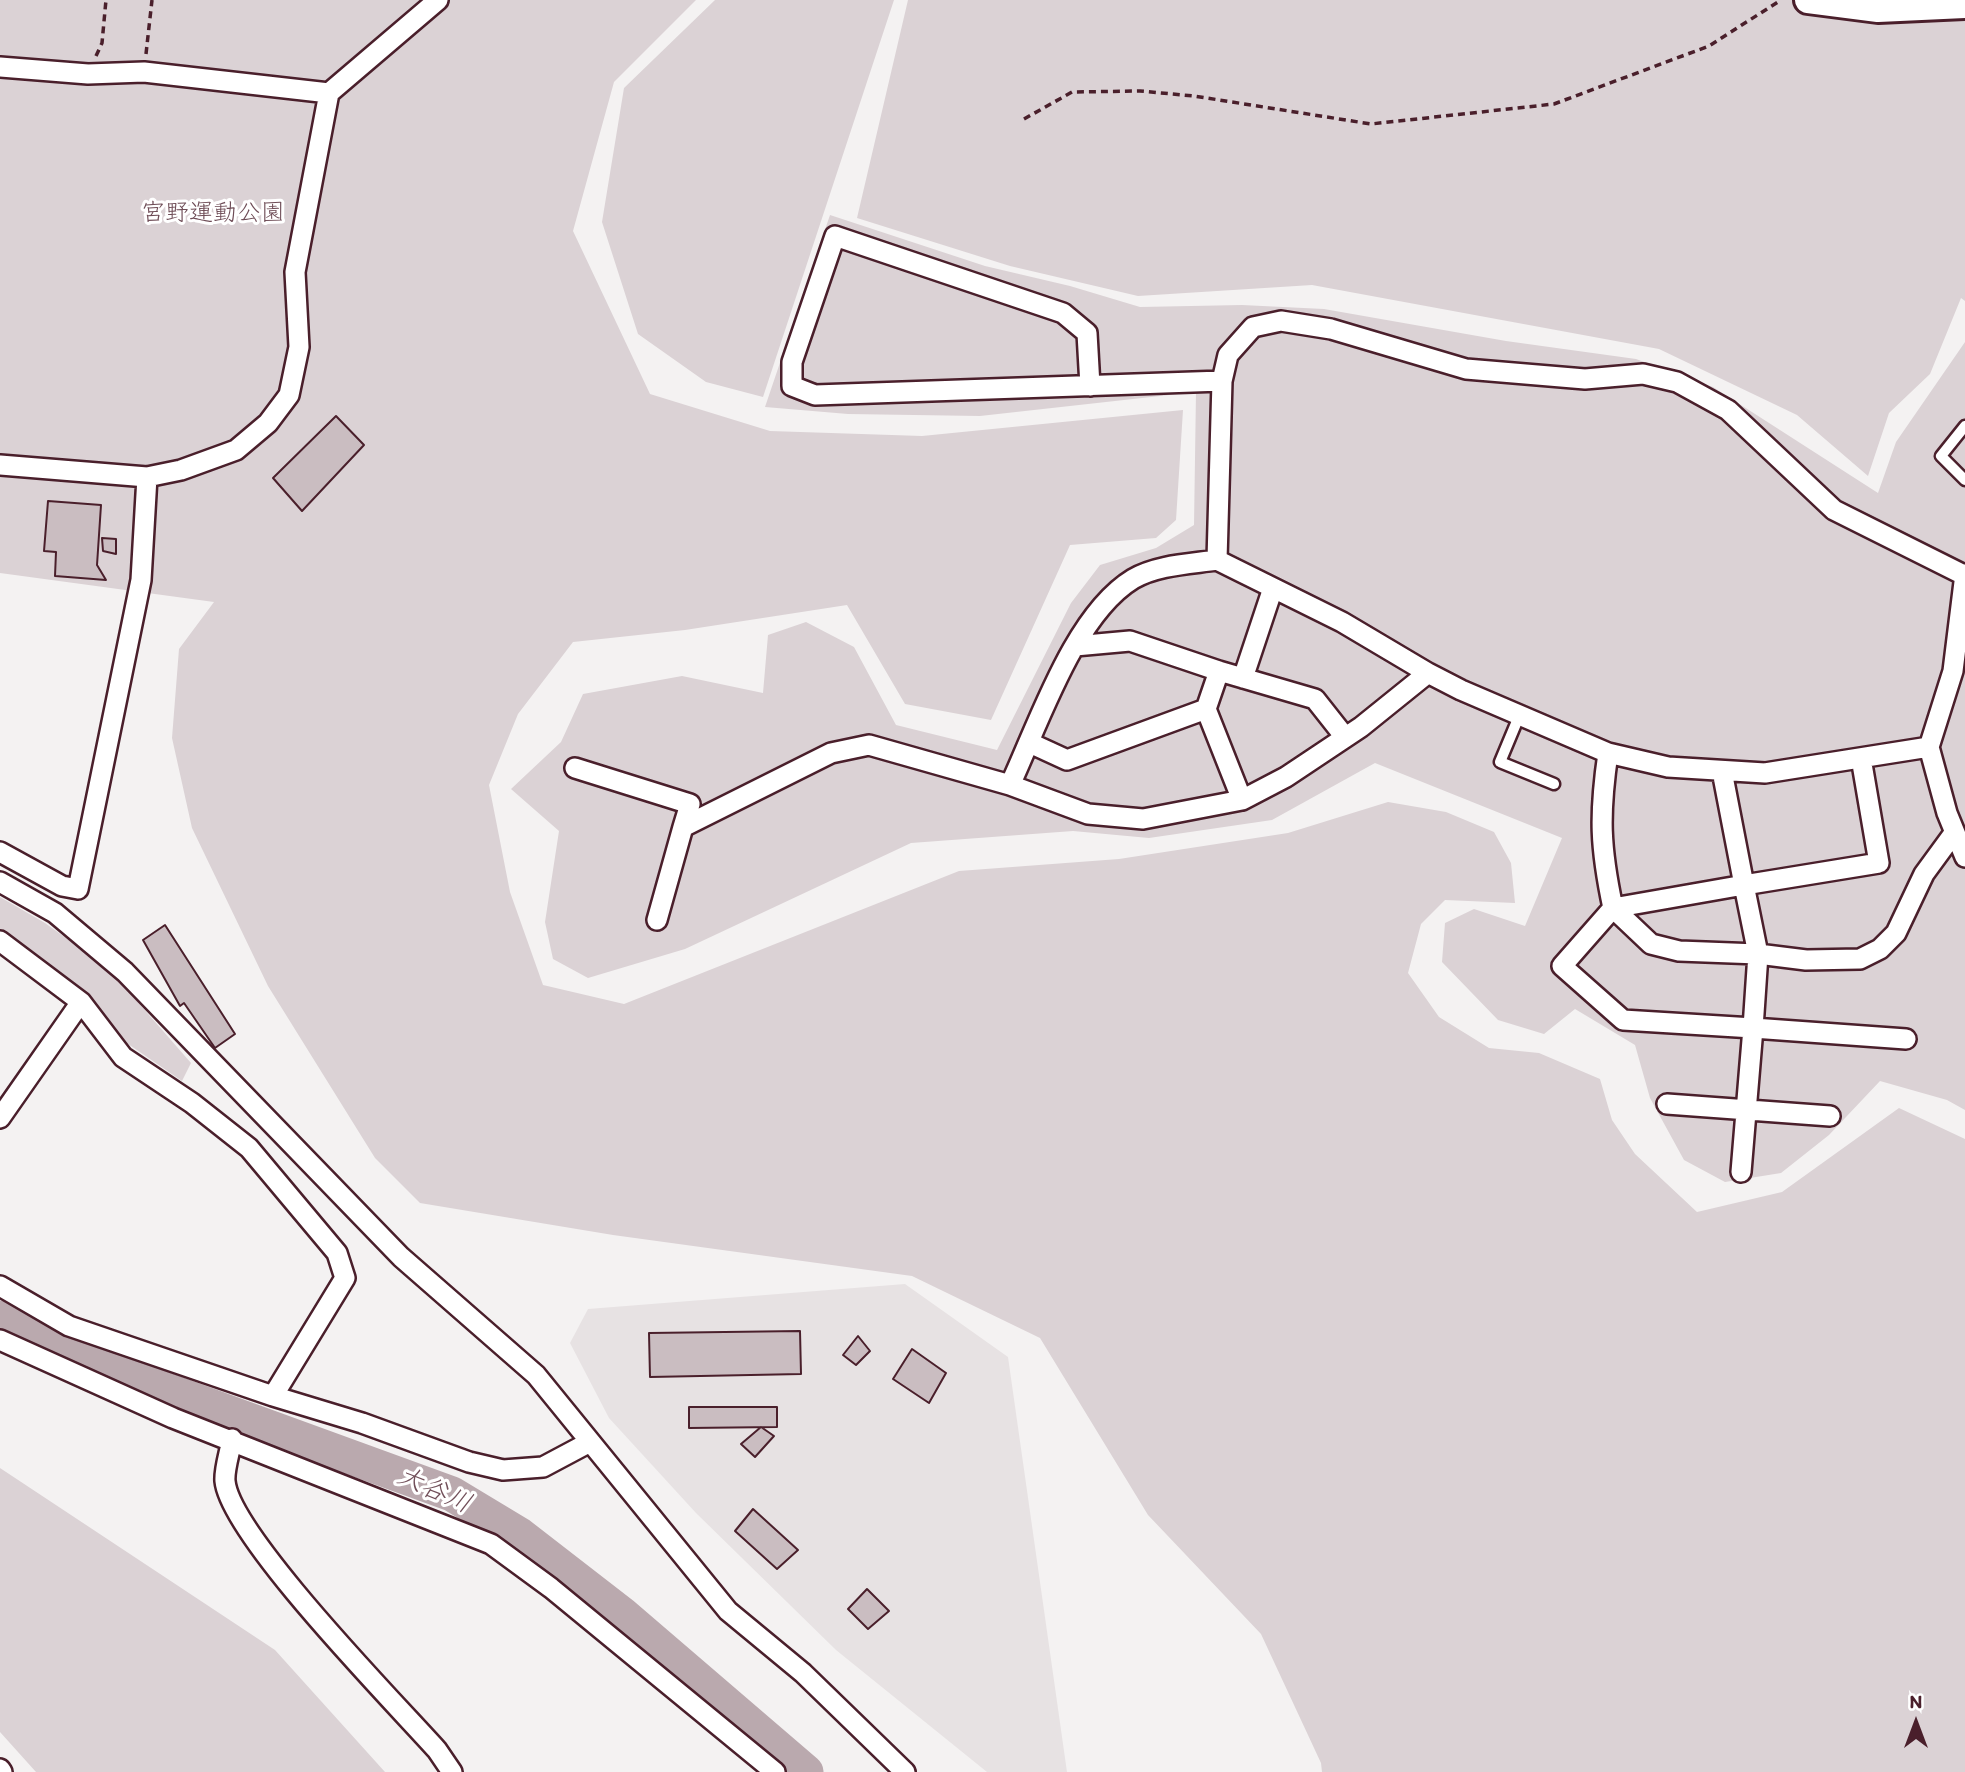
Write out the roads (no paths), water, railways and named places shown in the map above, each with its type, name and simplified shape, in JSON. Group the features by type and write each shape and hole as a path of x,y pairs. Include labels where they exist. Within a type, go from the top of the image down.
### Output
{"street":[{"path":"0,466 147,477 181,470 236,450 268,423 289,395 299,347 295,272 329,93 438,0"},
{"path":"1808,0 1878,9 1965,5"},
{"path":"0,66 88,74 144,72 329,93"},
{"path":"1090,386 1087,333 1063,313 835,236 792,362 792,386 815,395 1090,386 1222,381"},
{"path":"1217,560 1222,381 1228,355 1253,327 1281,321 1331,329 1466,369 1585,379 1643,374 1677,382 1728,410 1834,510 1964,574 1953,671 1930,747 1954,832 1965,857"},
{"path":"0,852 62,886 78,889 141,579 147,477"},
{"path":"1010,785 1075,646 1099,608 1134,579 1162,568 1217,560 1342,622 1428,673 1608,753 1668,767 1765,773 1930,747"},
{"path":"1243,678 1273,588"},
{"path":"1075,646 1130,641 1315,699 1345,737"},
{"path":"1219,671 1206,709 1242,800"},
{"path":"683,827 831,753 869,745 1010,785 1088,814 1143,820 1242,800 1286,777 1345,737 1428,673"},
{"path":"1030,743 1067,760 1206,709"},
{"path":"1608,753 1600,811 1603,863 1613,908 1651,944 1679,951 1837,961 1860,959 1880,949 1896,933 1924,874 1954,832"},
{"path":"1861,758 1880,863 1613,908 1562,966 1623,1020 1906,1039"},
{"path":"575,768 690,804 657,920"},
{"path":"1722,771 1758,954 1741,1172"},
{"path":"0,882 55,913 125,972 401,1256 536,1375 728,1611 803,1673 905,1772"},
{"path":"0,941 81,1002 124,1057 192,1103 249,1148 337,1253 345,1278 273,1396"},
{"path":"0,1118 81,1002"},
{"path":"1667,1104 1830,1116"},
{"path":"0,1286 69,1326 273,1396 362,1423 469,1462 503,1470 543,1466 590,1442"},
{"path":"0,1340 150,1408 491,1544 551,1588 775,1772"},
{"path":"232,1439 225,1481 230,1497 262,1553 437,1750 452,1772"}],"lane":[{"path":"1965,426 1941,456 1965,480"},
{"path":"1520,715 1500,762 1554,784"}],"waterway":[{"name":"大谷川","path":"0,1318 95,1364 452,1494 520,1535 622,1614 806,1772"}],"park label":[{"name":"宮野運動公園","path":"213,214"}]}
